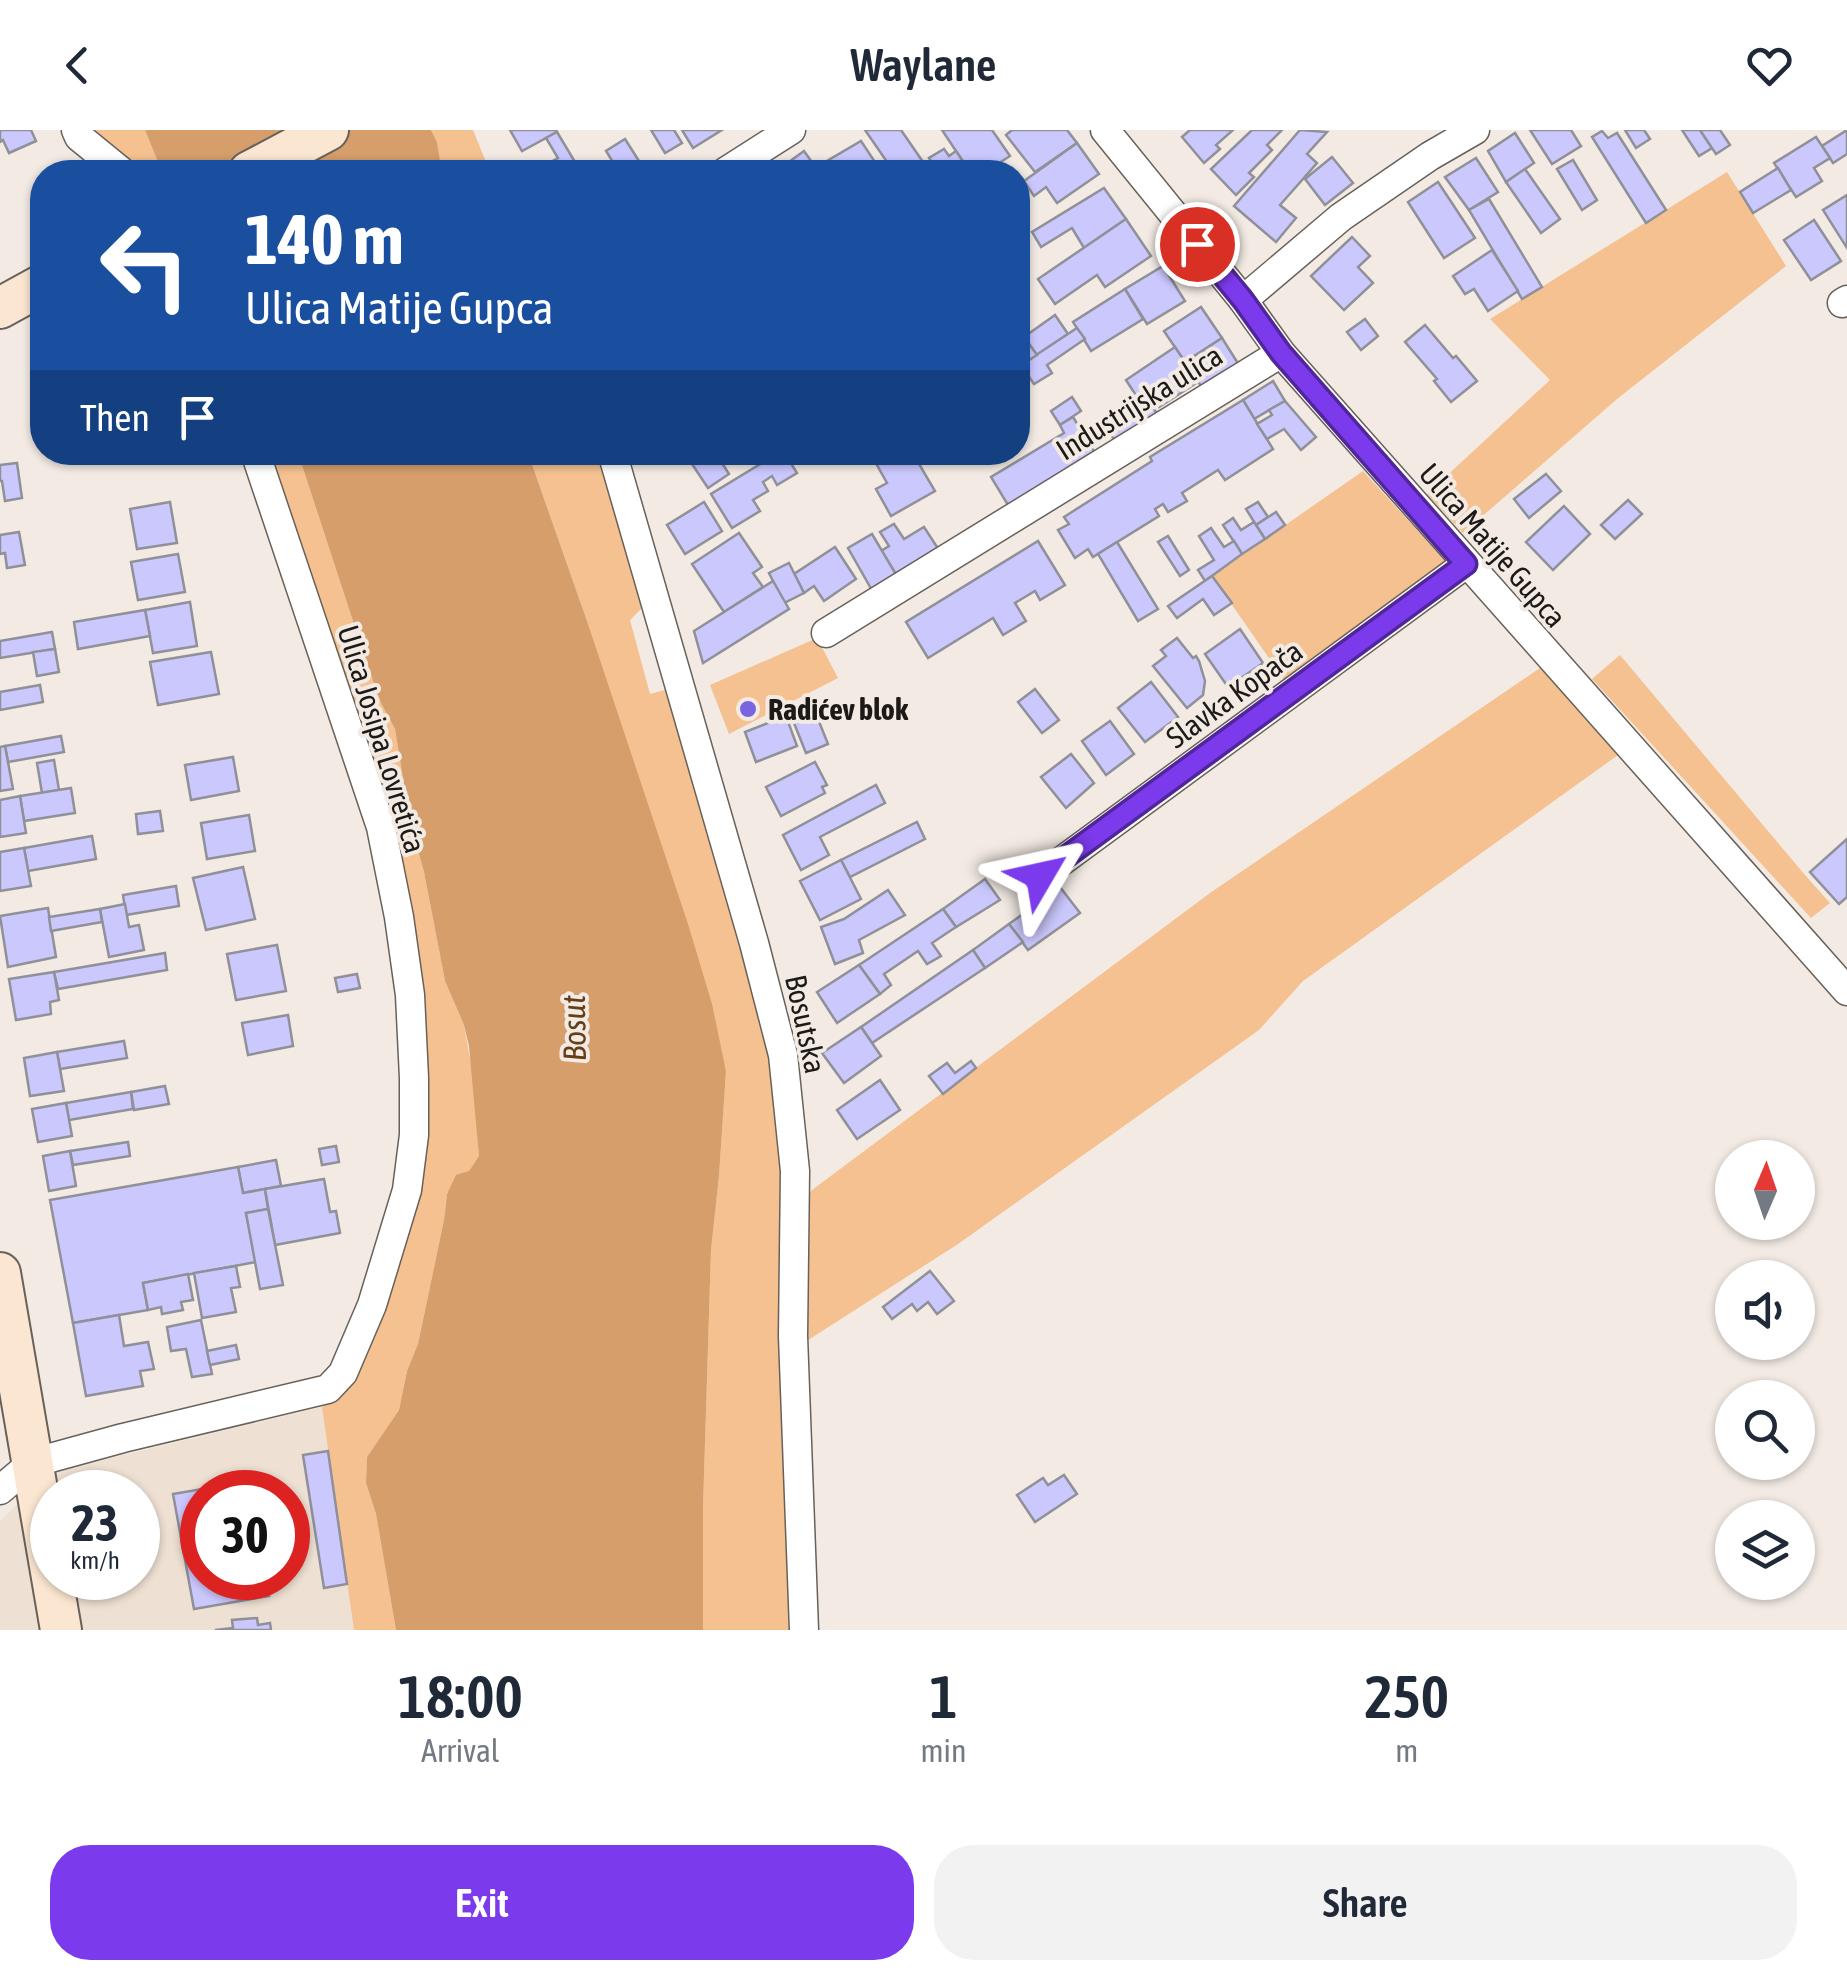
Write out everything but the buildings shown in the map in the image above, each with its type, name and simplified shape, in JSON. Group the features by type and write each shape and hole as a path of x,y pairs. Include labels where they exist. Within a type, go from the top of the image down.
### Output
{"main road":[{"path":"272,160 328,130"},
{"path":"0,308 30,292"},
{"path":"0,1273 61,1630"}],"street":[{"path":"76,130 107,160"},
{"path":"744,160 791,130"},
{"name":"Ulica Matije Gupca","path":"1106,130 1281,353 1847,991"},
{"path":"1243,300 1341,217 1475,130"},
{"name":"Industrijska ulica","path":"826,632 1281,353"},
{"name":"Ulica Josipa Lovretića","path":"32,1463 328,1389 343,1373 372,1305 407,1190 414,1135 414,1078 410,994 399,918 380,827 258,465"},
{"name":"Bosutska","path":"616,465 754,943 782,1055 795,1170 793,1336 804,1630"},
{"name":"Slavka Kopača","path":"1040,876 1466,564"},
{"path":"0,1490 32,1463"}],"shaded area":[{"path":"88,130 145,130 157,160 120,160"},
{"path":"431,130 473,130 485,160 440,160"},
{"path":"1727,172 1786,266 1617,399 1463,533 1427,494 1550,380 1490,319"},
{"path":"267,465 302,465 366,661 395,729 410,822 445,981 464,1025 474,1081 479,1156 447,1193 418,1344 407,1371 399,1410 367,1457 366,1483 376,1514 396,1630 354,1630 322,1407 347,1387 379,1313 419,1008"},
{"path":"532,465 604,465 645,605 630,620 650,694 665,690 773,1057 778,1100 798,1630 703,1630 711,1250 726,1070 587,621"},
{"path":"1363,471 1449,565 1287,684 1212,576"},
{"name":"Radićev blok","path":"817,638 838,678 729,734 710,685"},
{"path":"1620,655 1830,903 1811,918 1592,679"},
{"path":"1543,666 1618,755 1303,981 1259,1030 958,1244 805,1342 802,1202 812,1190 1210,893"},
{"path":"322,1407 354,1630 0,1630 0,1521 30,1492 30,1600 160,1600 160,1470 62,1470"}],"water":[{"path":"145,130 431,130 440,160 157,160"},
{"name":"Bosut","path":"302,465 532,465 688,924 712,1004 726,1071 711,1250 703,1630 396,1630 376,1514 366,1483 367,1457 399,1410 407,1371 418,1344 447,1194 456,1175 469,1171 479,1156 469,1046 445,981 410,822 395,729 366,661"}],"place":[{"name":"Radićev blok","path":"748,709"}],"route":[{"path":"1040,876 1466,564 1281,353 1197,244"}]}
